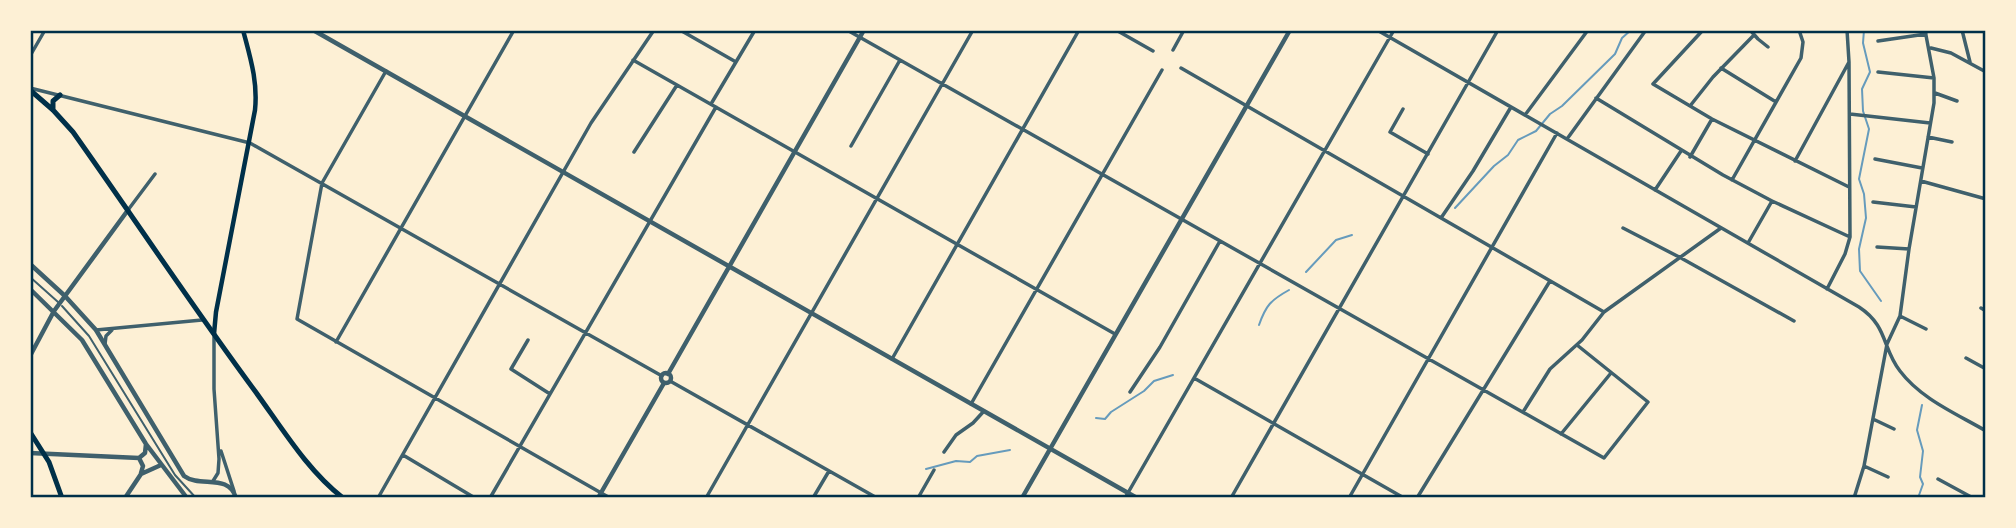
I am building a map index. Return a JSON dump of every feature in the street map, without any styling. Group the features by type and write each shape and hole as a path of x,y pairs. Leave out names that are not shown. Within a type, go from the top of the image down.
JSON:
{"main road":[{"path":"214,335 216,312 256,110 256,83 243,30"},
{"path":"30,89 73,132 214,335 312,468 343,498"},
{"path":"53,110 53,101 60,95"},
{"path":"30,432 44,453 62,498"}],"street":[{"path":"30,56 45,30"},
{"path":"313,30 984,411 1127,496 1137,498"},
{"path":"336,342 514,30"},
{"path":"378,498 596,115 654,30"},
{"path":"680,30 736,62"},
{"path":"490,498 650,221 755,30"},
{"path":"847,30 1604,458 1648,402 1577,345"},
{"path":"662,376 668,374 863,30"},
{"path":"706,498 973,30"},
{"path":"892,359 1079,30"},
{"path":"1115,30 1153,51"},
{"path":"1173,50 1184,30"},
{"path":"1022,498 1290,30"},
{"path":"1377,30 1867,312 1878,325 1896,366 1915,387 1986,431"},
{"path":"1127,496 1394,30"},
{"path":"1231,498 1498,30"},
{"path":"1525,115 1588,30"},
{"path":"1567,139 1646,30"},
{"path":"1703,30 1653,83 1712,119 1849,187"},
{"path":"1750,30 1768,47"},
{"path":"1732,180 1801,58 1803,42 1799,30"},
{"path":"1827,289 1845,254 1850,237 1847,30"},
{"path":"1962,30 1970,62"},
{"path":"1854,498 1864,466 1887,344 1900,316 1935,93 1926,32 1878,41"},
{"path":"1690,106 1721,68 1754,35"},
{"path":"1930,48 1951,53 1986,72"},
{"path":"634,60 1116,334"},
{"path":"851,146 900,60"},
{"path":"1795,161 1849,62"},
{"path":"1181,68 1604,312"},
{"path":"1721,68 1777,102"},
{"path":"971,404 1162,70"},
{"path":"386,71 322,183 297,319 520,447 599,496 610,498"},
{"path":"1878,72 1934,78"},
{"path":"634,152 677,85"},
{"path":"30,89 250,143 662,376 664,383"},
{"path":"1935,93 1957,101"},
{"path":"1596,98 1732,180 1850,237"},
{"path":"1441,218 1481,159 1511,107"},
{"path":"1403,109 1390,132 1427,154"},
{"path":"1850,114 1930,123"},
{"path":"1690,157 1712,119"},
{"path":"1349,498 1557,133"},
{"path":"1928,137 1952,142"},
{"path":"1655,190 1681,151"},
{"path":"1875,159 1923,168"},
{"path":"30,356 54,311 155,174"},
{"path":"1920,180 1986,199"},
{"path":"1748,243 1772,201"},
{"path":"1873,202 1916,207"},
{"path":"1623,228 1794,321"},
{"path":"1523,412 1550,369 1577,345 1604,312 1721,228"},
{"path":"1130,392 1160,347 1220,241"},
{"path":"1877,247 1909,249"},
{"path":"30,264 65,296 96,330 184,476 193,481 213,481 234,491"},
{"path":"1417,498 1550,281"},
{"path":"30,289 82,340 146,444 187,498"},
{"path":"1981,308 1986,311"},
{"path":"1900,316 1926,329"},
{"path":"96,330 204,320"},
{"path":"105,344 106,336 114,329"},
{"path":"213,481 218,473 214,335"},
{"path":"528,340 511,369 550,394"},
{"path":"1966,358 1986,369"},
{"path":"1561,434 1611,372"},
{"path":"668,374 670,381 877,498"},
{"path":"1194,378 1404,498"},
{"path":"599,496 664,383 670,381"},
{"path":"944,452 956,435 984,411"},
{"path":"1873,419 1895,429"},
{"path":"218,443 236,498"},
{"path":"30,453 139,458 145,453 146,444"},
{"path":"403,455 475,498"},
{"path":"125,498 141,474 143,466 139,458"},
{"path":"141,474 161,465"},
{"path":"1864,466 1888,477"},
{"path":"918,498 934,470"},
{"path":"813,498 829,471"},
{"path":"1938,479 1973,498"}],"lane":[{"path":"30,277 60,303 89,336 169,466 196,498"}],"waterway":[{"path":"1455,208 1494,166 1508,155 1518,140 1536,131 1550,114 1562,106 1615,54 1622,38 1631,30"},
{"path":"1864,30 1863,43 1870,72 1862,89 1863,111 1869,129 1859,179 1864,194 1866,218 1859,249 1860,271 1881,301"},
{"path":"1306,272 1336,240 1352,235"},
{"path":"1259,325 1270,304 1289,290"},
{"path":"1096,418 1105,419 1154,381 1173,375"},
{"path":"1918,498 1923,484 1920,477 1923,451 1917,430 1922,405"},
{"path":"926,469 956,461 970,462 977,456 1010,450"}]}
